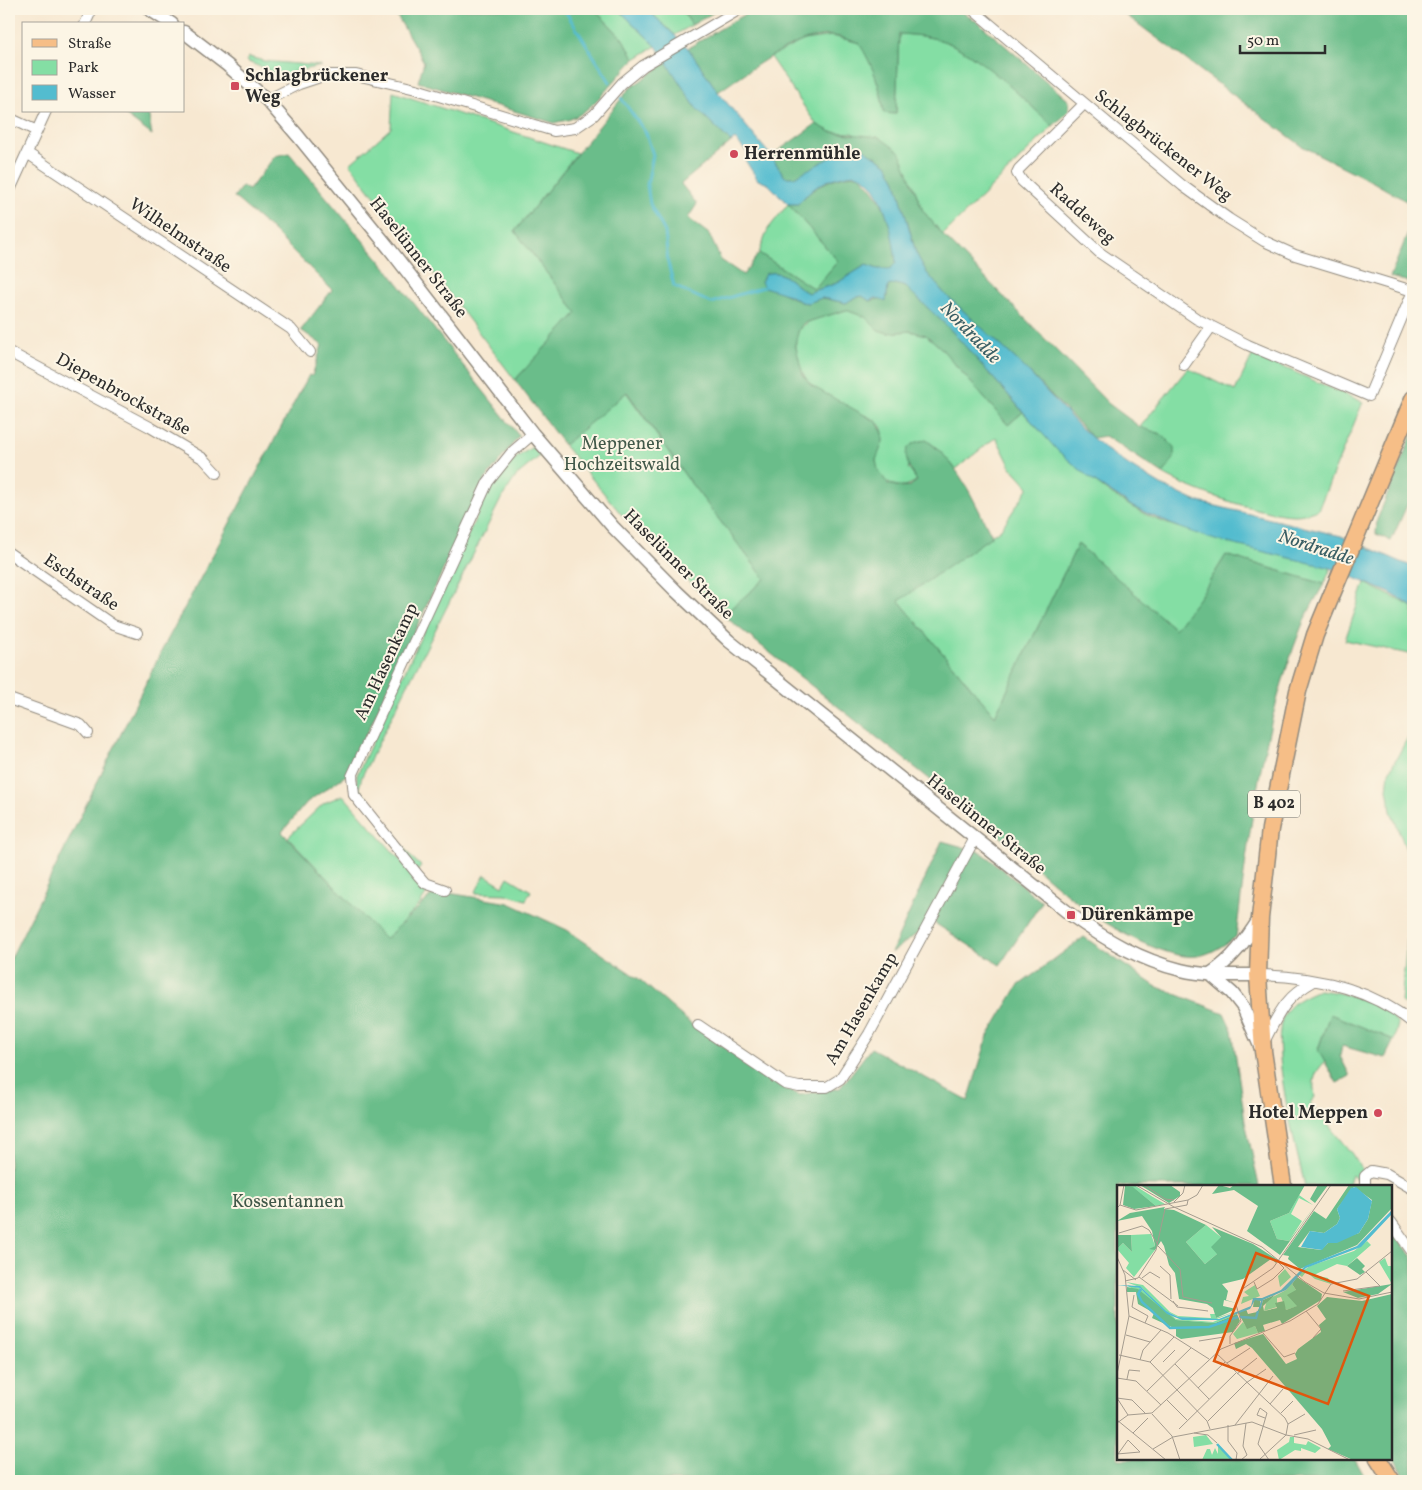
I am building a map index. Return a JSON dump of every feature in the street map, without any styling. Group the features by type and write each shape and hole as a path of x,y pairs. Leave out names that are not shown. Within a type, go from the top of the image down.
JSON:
{"main road":[{"name":"B 402","path":"1283,1185 1263,1048 1258,975 1260,918 1270,829 1298,691 1315,635 1413,399"},
{"path":"1379,1460 1392,1481"}],"street":[{"path":"86,22 92,9"},
{"path":"149,9 169,22"},
{"path":"267,100 299,84 326,75 356,75 416,89 554,131 575,128 594,115 622,83 643,66 740,9"},
{"name":"Schlagbrückener Weg","path":"972,9 1183,186 1264,241 1321,264 1413,291"},
{"name":"Haselünner Straße","path":"185,33 227,65 267,100 389,248 533,434 613,528 676,592 729,641 1071,916 1108,942 1149,961 1183,971 1210,974 1258,975"},
{"name":"Raddeweg","path":"1084,104 1017,173 1022,181 1100,252 1211,327 1248,345 1369,396 1413,291"},
{"path":"9,192 46,112"},
{"path":"9,118 37,132"},
{"name":"Wilhelmstraße","path":"27,154 291,329 310,352"},
{"path":"1184,366 1211,327"},
{"name":"Diepenbrockstraße","path":"9,352 150,427 204,459 217,473"},
{"name":"Am Hasenkamp","path":"445,890 425,883 418,875 354,795 352,776 488,482 512,452 533,434"},
{"name":"Eschstraße","path":"9,553 114,625 137,633"},
{"path":"9,699 81,725 88,733"},
{"name":"Am Hasenkamp","path":"698,1025 785,1084 799,1087 827,1087 840,1079 869,1034 975,838"},
{"path":"1260,918 1243,946 1233,957 1210,974 1232,992 1243,1007 1263,1048"},
{"path":"1258,975 1282,976 1340,985 1368,995 1392,1007 1413,1023"},
{"path":"1263,1048 1282,1007 1300,990 1314,981"},
{"path":"1365,1185 1366,1176 1371,1171 1380,1171 1413,1188"},
{"path":"1392,1223 1413,1253"}],"green space":[{"path":"393,9 594,9 622,38 635,59 589,108 571,119 554,123 418,82 424,62"},
{"path":"594,9 618,9 656,46 635,59 622,38"},
{"path":"647,9 681,9 692,25 675,35"},
{"path":"681,9 715,9 716,11 692,25"},
{"path":"761,9 957,9 979,23 1069,101 1069,111 1053,126 1007,83 969,54 942,40 899,34 896,114 884,113 876,77 859,43 834,36 820,36 789,47 773,55 718,92 688,48 745,14"},
{"path":"1118,9 1413,9 1413,205 1373,182 1302,146"},
{"path":"899,34 942,40 969,54 1007,83 1053,126 943,235 923,211 912,182 853,133 831,132 816,124 770,57 804,40 832,36 860,43 876,77 884,113 896,114"},
{"path":"249,57 264,61 321,66 296,71 284,77 246,61"},
{"path":"667,62 696,108 731,142 681,184 697,204 688,218 709,234 721,260 743,275 759,253 814,289 838,261 788,204 798,204 818,187 833,179 859,175 876,194 882,204 893,238 896,263 890,269 878,269 866,265 837,283 808,293 783,275 777,273 765,274 777,290 807,303 822,298 846,303 862,296 870,301 887,297 888,286 895,284 906,287 950,329 1023,412 1008,425 940,347 926,335 910,331 888,333 878,330 865,317 846,310 804,323 799,329 795,344 803,375 812,386 877,422 883,433 883,442 876,460 878,470 888,484 900,487 910,486 917,481 907,461 907,450 917,442 926,440 938,449 957,471 979,510 992,536 899,601 995,716 1078,544 1175,629 1201,595 1226,555 1324,584 1301,628 1276,703 1252,819 1236,937 1227,943 1204,955 1188,956 1167,952 1141,942 1116,929 1069,896 983,822 723,615 765,579 687,478 627,392 564,445 515,380 577,313 515,231 629,89"},
{"path":"393,92 577,153 515,231 577,313 515,380 350,164 391,128"},
{"path":"126,112 148,112 152,135 125,115"},
{"path":"816,124 831,132 879,137 900,152 923,211 943,235 1109,404 1140,427 1161,434 1174,447 1174,458 1163,474 1105,436 1093,438 1020,363 944,293 927,273 916,253 896,181 887,164 874,155 816,167 794,177 785,177 771,156"},
{"name":"Kossentannen","path":"289,153 386,268 519,436 485,480 348,774 307,802 282,832 385,939 436,891 509,903 567,930 639,979 692,1025 787,1090 800,1095 840,1088 871,1048 968,1101 988,1036 1018,986 1084,937 1155,986 1224,1013 1232,1030 1245,1121 1259,1185 1117,1185 1117,1460 1356,1460 1367,1481 9,1481 9,962 162,650 309,375 312,376 322,345 301,330 332,290 271,229 234,197 242,186 249,190 275,156"},
{"path":"788,204 838,261 814,289 759,253 768,229"},
{"path":"1413,221 1413,283 1390,277"},
{"path":"846,310 865,317 879,330 888,333 910,331 926,335 940,347 1008,425 1023,412 1056,447 1092,480 1132,507 1177,527 1331,568 1324,584 1226,555 1176,630 1078,544 995,716 899,601 1001,529 1029,487 1011,467 996,437 956,469 936,447 926,440 908,468 917,480 904,486 897,486 885,481 877,469 876,461 883,436 881,427 873,419 829,397 814,387 803,373 798,356 797,334 801,327 808,322"},
{"path":"1253,354 1363,402 1318,510 1296,515 1282,514 1247,507 1191,488 1163,474 1174,458 1140,427 1188,368 1235,391"},
{"name":"Meppener Hochzeitswald","path":"626,392 687,478 765,579 723,615 626,520 564,445"},
{"path":"1413,432 1413,492 1391,541 1376,534 1377,520"},
{"path":"534,446 540,456 517,475 501,499 362,776 359,788 410,856 421,866 417,872 357,789 357,775 491,485 517,457"},
{"path":"1365,583 1413,607 1413,655 1345,640"},
{"path":"1413,728 1413,767 1410,777 1413,797 1413,1001 1410,1008 1401,1002 1412,889 1411,862 1391,811 1387,789 1389,772"},
{"path":"343,795 422,885 429,890 420,904 385,940 288,837 324,803"},
{"path":"942,841 981,852 1042,902 1000,965 933,922 891,953"},
{"path":"485,875 503,886 508,877 531,891 526,900 505,894 475,893"},
{"path":"1319,990 1362,999 1382,1009 1398,1024 1394,1040 1330,1014 1318,1049 1325,1062 1316,1074 1314,1082 1315,1097 1310,1103 1352,1154 1363,1171 1361,1179 1358,1180 1352,1175 1348,1185 1305,1185 1290,1124 1281,1071 1280,1027 1288,1009 1304,996"},
{"path":"1330,1014 1394,1040 1385,1058 1342,1046 1340,1056 1350,1076 1337,1083 1318,1050"},
{"path":"1392,1229 1413,1258 1413,1481 1406,1481 1392,1454"}],"water":[{"name":"Nordradde","path":"618,9 647,9 688,48 718,92 771,156 785,177 794,177 841,152 861,147 887,164 896,181 916,253 927,273 944,293 1020,363 1080,427 1104,448 1161,485 1195,501 1341,536 1413,567 1413,607 1390,593 1331,568 1215,540 1175,526 1133,507 1092,480 1057,450 950,329 906,287 895,284 888,286 886,302 876,298 870,301 862,296 846,303 822,298 808,303 764,287 761,282 765,274 772,273 783,275 808,293 837,283 866,265 878,269 890,269 896,263 895,253 890,227 881,200 867,180 853,174 827,181 811,191 798,204 788,204 768,184 758,180 745,160 750,156 735,139 731,142 696,108 656,46"}],"waterway":[{"path":"564,9 610,82"},
{"path":"621,98 646,133 653,155 647,185 650,204 665,232 668,263 674,286 711,303 764,287"}],"place":[{"name":"Schlagbrückener Weg","path":"235,86"},
{"name":"Herrenmühle","path":"734,154"},
{"name":"Dürenkämpe","path":"1071,915"},
{"name":"Hotel Meppen","path":"1378,1113"}]}
